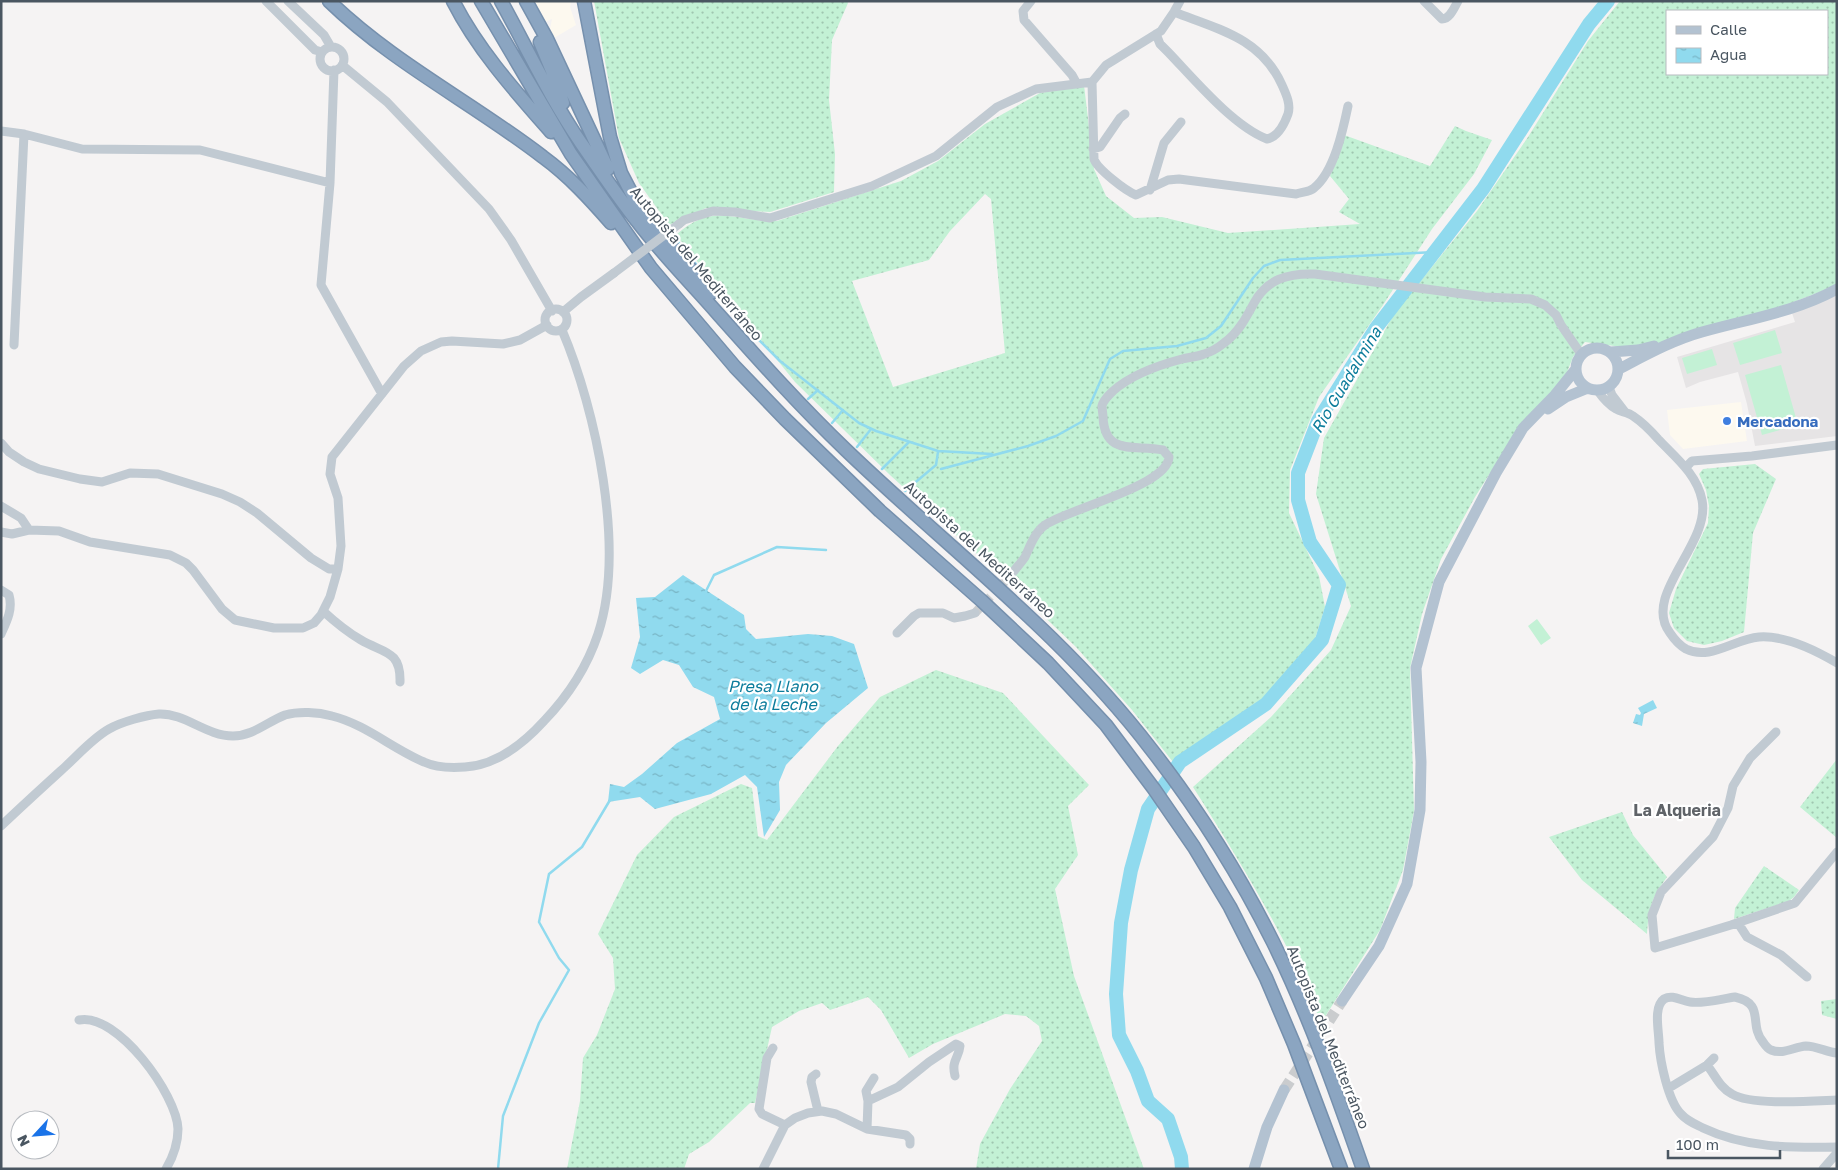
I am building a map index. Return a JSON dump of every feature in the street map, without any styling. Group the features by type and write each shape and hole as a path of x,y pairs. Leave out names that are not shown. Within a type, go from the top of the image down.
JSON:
{"highway":[{"path":"329,1 349,20 393,54 544,157 577,185 735,367 784,419 880,511 1048,663 1106,725 1179,825 1230,907 1266,978 1294,1044 1341,1169"},
{"path":"454,1 475,39 507,81 571,154"},
{"path":"463,1 507,81"},
{"path":"481,1 571,154 651,268"},
{"name":"Autopista del Mediterráneo","path":"501,1 568,122 637,222 764,366 846,450 1048,633 1117,707 1179,785 1249,897 1273,943 1332,1081 1363,1169"},
{"path":"519,1 539,39 557,83 568,122"},
{"path":"526,1 547,39 603,161 654,233 670,260"},
{"path":"584,1 610,137 621,173 633,196 656,228 726,310 764,366"},
{"path":"557,83 588,130"}],"main road":[{"path":"1611,352 1638,350 1762,318 1813,301 1837,289"},
{"path":"1619,369 1673,342"},
{"path":"1512,446 1547,410 1566,397 1593,389 1609,387 1618,376 1619,369 1618,362 1611,352 1605,348 1592,348 1581,354 1576,364 1579,380 1593,389"},
{"path":"1342,1001 1379,946 1408,884 1420,810 1421,762 1416,668 1439,582 1496,473 1523,428 1555,395 1576,369"},
{"path":"1254,1169 1268,1127 1284,1090"}],"street":[{"path":"266,1 315,50 322,52"},
{"path":"288,1 324,35 332,47"},
{"path":"1031,1 1023,11 1024,20 1072,75 1077,84"},
{"path":"1180,1 1160,31 1106,65 1092,82 1095,164 1116,183 1136,196 1168,180 1179,179 1296,194 1310,191 1328,171 1340,142 1348,106"},
{"path":"1424,1 1444,19 1448,18 1458,1"},
{"path":"1156,34 1160,44 1238,122 1253,134 1267,139 1276,135 1285,120 1289,104 1272,66 1254,48 1239,37 1174,12"},
{"path":"382,394 321,285 338,68 343,56 338,49 332,47 325,49 322,52 320,61 322,66 326,69 338,68 387,102 489,210 511,240 552,311"},
{"path":"564,312 581,297 684,220 713,211 736,212 770,218 872,186 936,156 997,107 1036,89 1092,82"},
{"path":"1093,149 1100,147 1120,118 1125,114"},
{"path":"1150,190 1164,143 1181,122"},
{"path":"1,131 24,134 82,149 200,150 330,183"},
{"path":"14,345 24,134"},
{"path":"1011,575 1024,559 1031,543 1044,526 1063,516 1109,499 1145,482 1161,472 1169,462 1169,457 1163,450 1132,448 1114,444 1108,438 1104,429 1102,404 1106,397 1124,381 1180,359 1204,354 1226,342 1243,324 1255,301 1266,287 1280,278 1297,273 1315,274 1485,297 1531,300 1546,305 1556,315 1581,354"},
{"path":"560,310 564,312 567,324 562,330 553,331 547,325 546,317 552,311 560,310"},
{"path":"1,532 12,534 29,530 60,531 90,542 170,555 186,563 193,570 222,610 235,620 274,628 303,628 314,623 323,611 330,597 338,569 341,546 339,506 330,474 332,457 404,366 413,356 441,342 503,344 520,340 547,325"},
{"path":"1,826 93,741 111,728 153,715 160,714 176,717 212,733 233,736 252,733 287,715 309,713 333,716 365,730 426,763 445,768 468,767 497,758 533,733 563,701 582,670 598,634 609,577 608,530 602,467 578,374 562,330"},
{"path":"1609,387 1612,395 1625,412"},
{"path":"1593,389 1617,410 1637,418 1686,467 1696,483 1702,500 1701,523 1663,600 1662,619 1676,641 1686,649 1700,653 1765,636 1795,643 1837,663"},
{"path":"1,443 9,452 39,469 80,479 102,482 130,473 158,474 222,494 240,502 257,513 311,558 329,568 338,569"},
{"path":"1686,467 1692,462 1837,445"},
{"path":"1,506 21,518 29,530"},
{"path":"1,590 9,595 11,609 1,634"},
{"path":"323,611 342,628 364,642 390,654 399,665 400,682"},
{"path":"897,633 919,613 943,613 954,618 975,613"},
{"path":"1776,732 1750,758 1733,786 1728,808 1713,837 1661,892 1652,915 1655,948 1795,903 1837,852"},
{"path":"1738,922 1747,938 1780,955 1807,977"},
{"path":"1837,1054 1807,1046 1790,1051 1778,1052 1770,1050 1756,1033 1755,1013 1752,1007 1740,998 1691,1002 1673,997 1661,1003 1658,1011 1660,1057 1673,1103 1680,1114 1691,1122 1712,1132 1737,1141 1787,1148 1837,1147"},
{"path":"79,1020 86,1018 94,1020 122,1037 141,1057 159,1083 174,1110 178,1128 176,1144 166,1169"},
{"path":"868,1101 898,1087 929,1062 956,1044 960,1046 960,1049 954,1062 955,1076"},
{"path":"773,1048 767,1058 759,1109 762,1114 785,1125"},
{"path":"1669,1088 1707,1065 1714,1058"},
{"path":"1707,1065 1723,1088 1732,1095 1744,1098 1790,1101 1837,1100"},
{"path":"816,1074 812,1077 811,1082 818,1111"},
{"path":"867,1129 868,1101 866,1090 874,1078"},
{"path":"763,1169 767,1151 785,1125 794,1118 818,1111 836,1114 867,1129 906,1135 910,1139 910,1144"},
{"path":"1823,1169 1837,1153"}],"shaded area":[{"path":"529,1 571,1 570,7 576,25 554,38 550,29 552,19 543,23"},
{"path":"1837,294 1837,436 1755,446 1747,404 1738,372 1700,382 1686,388 1677,357 1795,322 1792,313"},
{"name":"Mercadona","path":"1741,402 1747,441 1683,449 1670,435 1667,410"}],"green space":[{"path":"594,1 847,1 848,3 832,40 829,100 835,154 834,192 770,212 706,208 669,225 639,183 619,138"},
{"path":"1620,1 1837,1 1837,283 1830,288 1770,311 1656,344 1629,348 1585,342 1573,357 1564,380 1514,435 1475,497 1441,559 1422,614 1410,668 1414,811 1403,870 1380,930 1321,1023 1279,931 1229,844 1193,787 1271,717 1331,650 1351,606 1316,494 1324,438 1394,314 1477,211 1528,137 1588,41"},
{"path":"1084,85 1094,169 1106,196 1134,218 1162,217 1228,233 1360,224 1339,212 1349,199 1330,176 1344,135 1430,166 1455,126 1492,140 1474,174 1432,229 1383,305 1319,397 1290,470 1289,513 1319,576 1325,607 1314,642 1265,699 1173,762 1132,710 1076,647 1008,582 890,475 795,382 676,235 689,225 713,216 777,221 901,181 938,161 985,124 1040,93","holes":["985,194 991,199 1005,353 893,387 852,281 929,260 950,231"]},
{"path":"1775,330 1782,353 1740,365 1733,343"},
{"path":"1712,349 1717,365 1687,374 1682,358"},
{"path":"1781,365 1798,425 1762,435 1745,375"},
{"path":"1755,464 1776,479 1753,533 1744,632 1722,641 1704,645 1687,641 1674,628 1669,613 1676,589 1708,523 1709,506 1706,490 1699,474 1703,469"},
{"path":"1537,619 1551,638 1541,645 1528,626"},
{"path":"936,670 1003,693 1089,785 1068,806 1078,855 1055,889 1074,976 1144,1169 976,1169 980,1144 1010,1089 1042,1041 1039,1026 1026,1016 1005,1014 933,1044 909,1058 881,1010 868,997 830,1010 822,1003 799,1011 772,1027 755,1103 750,1103 709,1142 689,1154 684,1169 567,1169 580,1101 583,1058 597,1035 615,989 613,958 598,934 637,855 674,817 741,784 752,788 758,836 767,840 838,746 880,697"},
{"path":"1837,759 1837,838 1800,807"},
{"path":"1622,812 1633,835 1667,877 1657,891 1652,904 1647,934 1582,880 1549,837"},
{"path":"1764,866 1799,890 1789,901 1734,919 1735,908"},
{"path":"1837,999 1837,1019 1822,1015 1821,1001"}],"water":[{"name":"Presa Llano de la Leche","path":"683,575 744,615 746,629 756,639 808,634 832,636 854,644 868,688 826,723 786,765 779,782 780,810 764,837 757,787 745,775 711,794 655,809 640,797 608,802 610,784 624,787 677,743 720,719 714,697 693,687 679,665 663,660 640,674 631,668 640,637 636,598 655,597"},
{"path":"1653,700 1657,708 1644,714 1642,726 1633,723 1636,714 1640,715 1641,713 1638,708"}],"waterway":[{"name":"Rio Guadalmina","path":"1182,1169 1181,1157 1168,1119 1148,1101 1137,1071 1119,1035 1116,994 1121,923 1131,870 1148,809 1180,762 1266,704 1322,640 1339,585 1310,542 1298,500 1298,473 1318,421 1376,328 1483,189 1589,24 1608,1"},
{"path":"675,238 747,328 780,361 859,423 876,431 938,451 992,454"},
{"path":"941,469 1028,446 1056,436 1083,421 1110,359 1123,351 1177,346 1206,338 1221,326 1253,278 1264,266 1280,260 1435,252"},
{"path":"808,399 818,390"},
{"path":"832,423 843,410"},
{"path":"857,447 871,429"},
{"path":"882,469 909,442"},
{"path":"905,491 936,465 938,452"},
{"path":"706,594 714,575 777,547 826,550"},
{"path":"498,1169 503,1116 539,1023 569,970 559,958 539,922 549,874 582,847 610,800"}],"tunnel":[{"path":"975,613 1011,575"},
{"path":"1284,1090 1342,1001"}],"place":[{"name":"Mercadona","path":"1727,421"}],"district":[{"name":"La Alqueria","path":"1677,810"}]}
